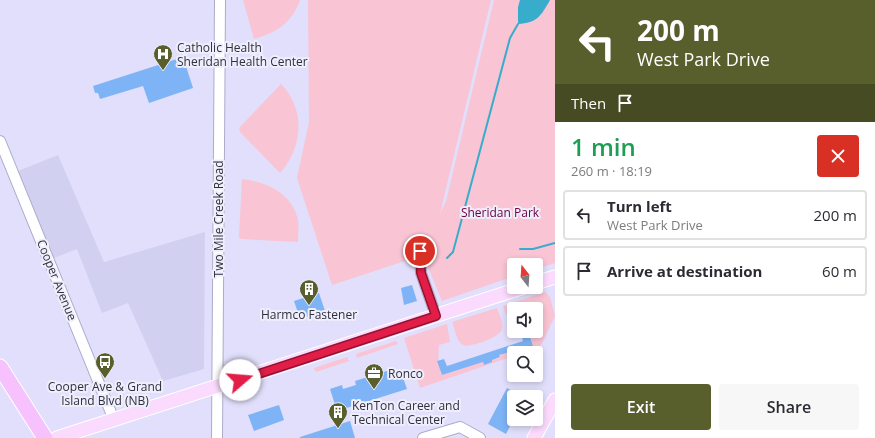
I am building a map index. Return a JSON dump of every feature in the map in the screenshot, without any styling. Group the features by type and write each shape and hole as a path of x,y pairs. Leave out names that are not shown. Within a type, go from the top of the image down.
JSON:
{"highway":[{"path":"0,367 45,438"}],"main road":[{"path":"543,281 555,277"},
{"path":"58,438 507,293"},
{"path":"534,438 555,400"}],"street":[{"name":"Two Mile Creek Road","path":"217,438 220,0"},
{"name":"Cooper Avenue","path":"0,141 114,420"},
{"path":"420,251 421,273 436,316"},
{"path":"423,438 460,427 480,438"}],"shaded area":[{"path":"58,155 104,262 205,232 204,369 163,381 128,303 102,313 77,249 54,258 18,171"}],"green space":[{"path":"243,0 300,0 288,21 276,30 254,39"},
{"name":"Sheridan Park","path":"308,0 491,0 440,214 446,201 494,0 555,0 555,263 543,267 543,258 507,258 507,278 442,301 426,262 425,252 428,243 414,258 332,285 297,178 309,122"},
{"path":"281,84 295,105 298,117 298,128 297,140 293,152 288,163 280,173 240,132 239,128"},
{"path":"242,179 251,180 269,186 277,190 291,203 298,220 298,242 241,239 239,237"},
{"path":"545,292 550,297 555,316 540,346 533,346 530,338 543,338 543,302 515,302 543,294"},
{"path":"507,305 507,316 503,306"},
{"path":"497,308 502,324 502,329 500,332 491,338 478,343 467,346 463,345 457,338 452,322"},
{"path":"447,324 450,342 439,345 438,353 442,375 483,362 484,365 492,362 492,360 500,358 499,355 507,353 507,358 420,388 404,338"},
{"path":"396,341 398,344 357,358 356,354"},
{"path":"347,357 349,361 316,372 314,368"}],"water":[{"path":"520,0 550,0 538,18 530,22 518,24 518,7"}],"building":[{"name":"Catholic Health Sheridan Health Center","path":"183,57 193,88 149,103 143,86 100,99 98,93 95,93 93,86"},
{"path":"412,285 417,301 404,305 401,288"},
{"name":"Harmco Fastener","path":"319,293 325,311 300,319 294,301"},
{"path":"522,338 530,338 533,346 508,346 523,341"},
{"path":"507,346 507,353 499,355 500,357 492,360 492,362 484,365 483,362 442,375 437,361 444,359 447,366"},
{"name":"Ronco","path":"390,370 392,375 401,372 407,389 337,411 330,389 342,385 343,389 356,385 355,381"},
{"path":"507,388 511,390 507,390 507,426 510,426 506,434 488,424"},
{"path":"279,405 284,420 254,431 248,415"},
{"name":"KenTon Career and Technical Center","path":"350,421 355,438 300,438 300,437"}],"waterway":[{"path":"447,258 453,252 510,38 518,24"},
{"path":"520,249 533,249 555,243"}],"place":[{"name":"Catholic Health Sheridan Health Center","path":"163,71"},
{"name":"Harmco Fastener","path":"309,306"},
{"name":"Cooper Ave & Grand Island Blvd (NB)","path":"105,379"},
{"name":"Ronco","path":"374,390"},
{"name":"KenTon Career and Technical Center","path":"338,429"}],"route":[{"path":"240,380 436,316 421,273 420,251"}]}
